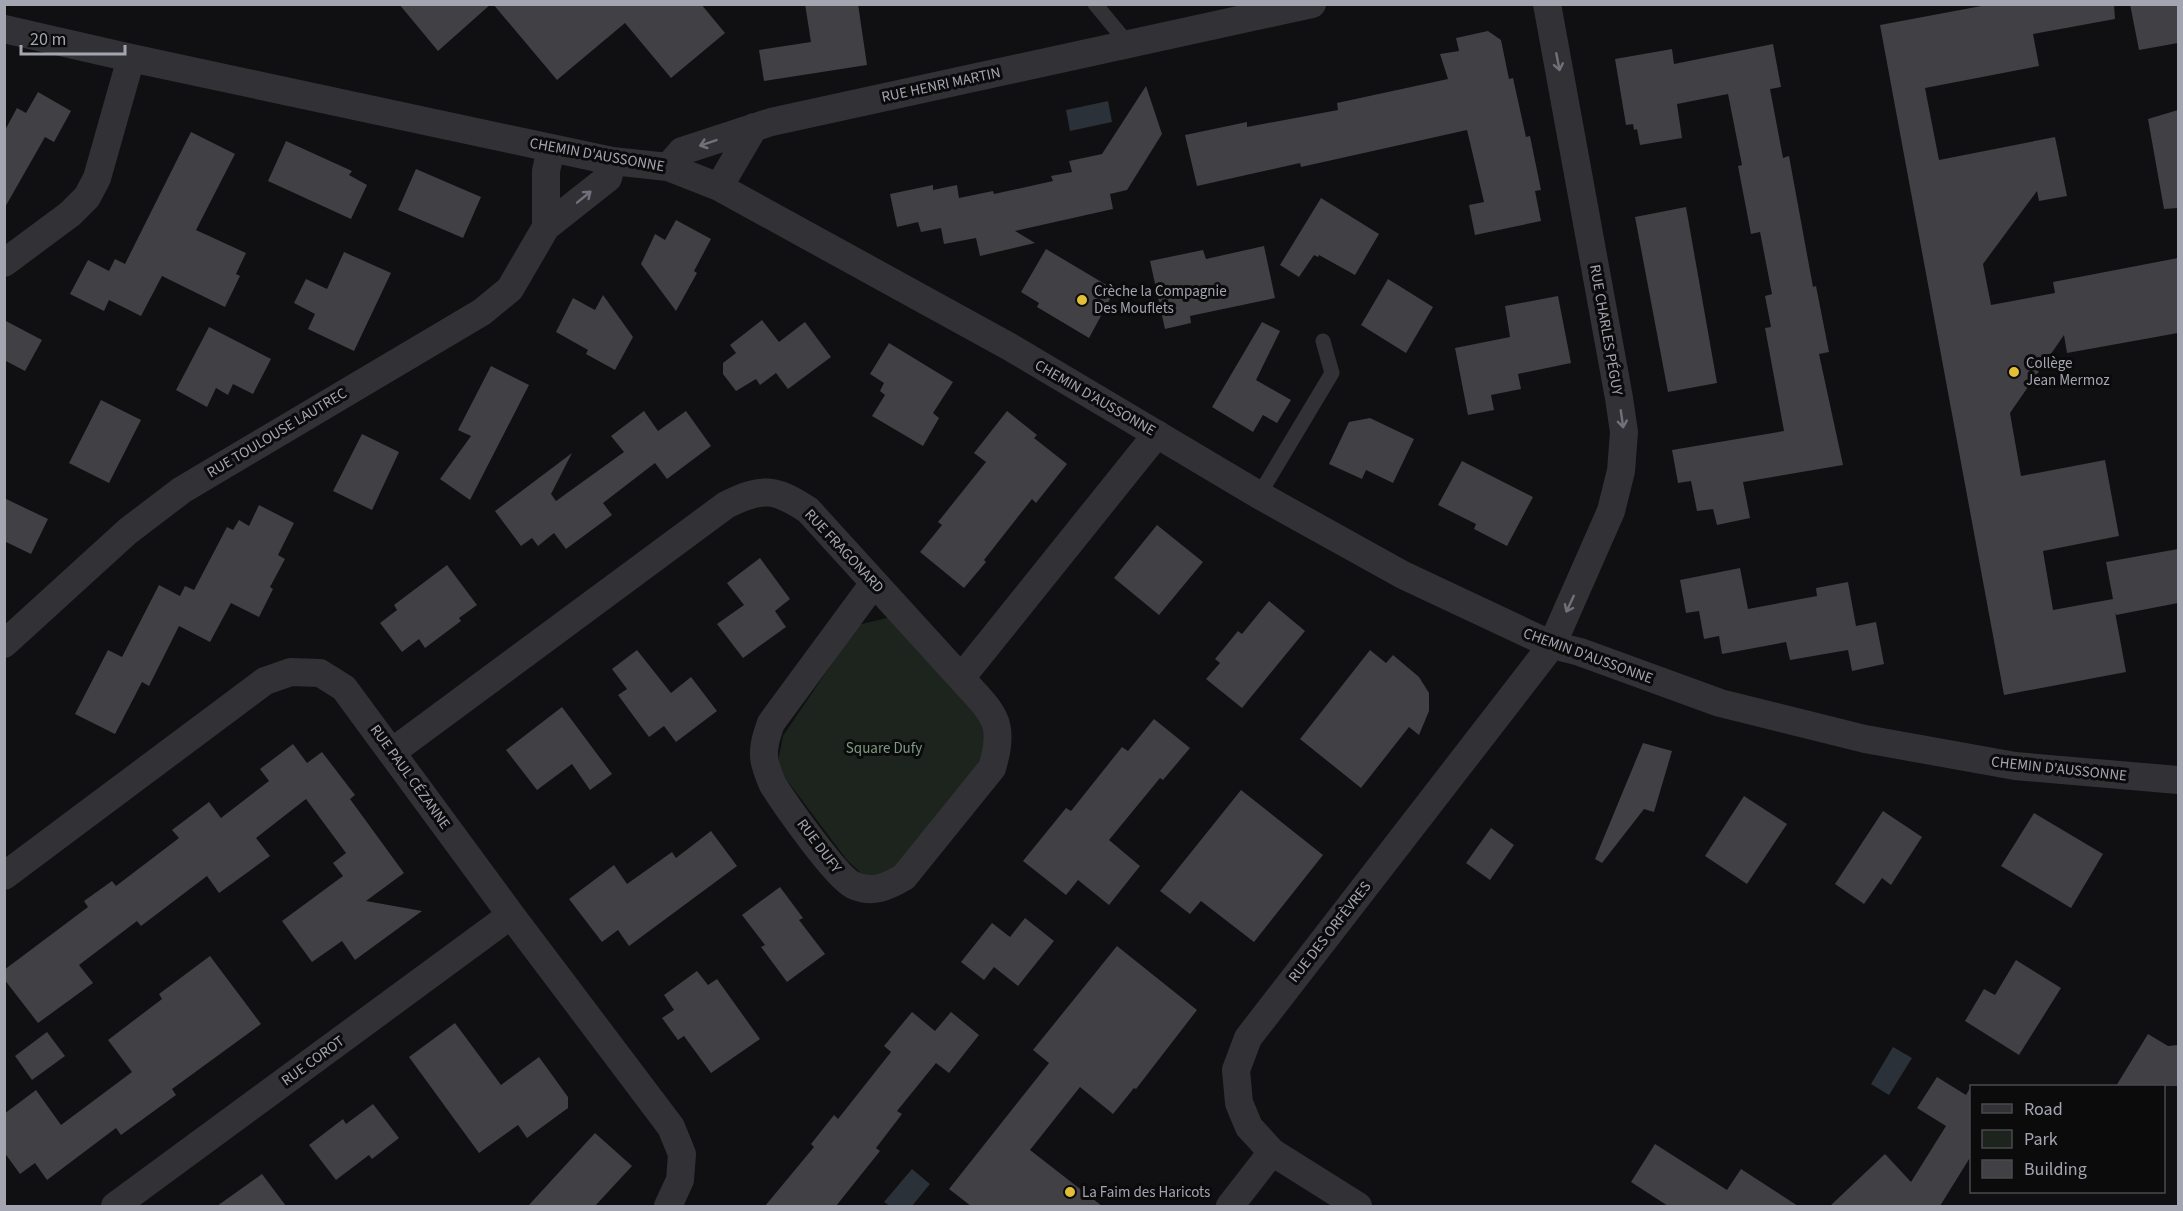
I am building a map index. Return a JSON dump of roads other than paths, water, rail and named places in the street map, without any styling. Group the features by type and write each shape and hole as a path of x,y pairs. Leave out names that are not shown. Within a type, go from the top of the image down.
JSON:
{"street":[{"name":"RUE HENRI MARTIN","path":"668,167 682,151 771,122 1129,45 1242,12 1312,4"},
{"name":"RUE CHARLES PÉGUY","path":"1547,4 1624,432 1621,471 1611,511 1552,645"},
{"name":"CHEMIN D'AUSSONNE","path":"4,29 612,161 668,167 719,187 1010,347 1259,495 1402,575 1552,645 1580,652 1720,703 1865,739 2015,766 2178,780"},
{"path":"4,263 70,214 87,196 97,178 131,58"},
{"path":"719,187 753,127"},
{"path":"546,227 546,171 551,148"},
{"name":"RUE TOULOUSE LAUTREC","path":"4,644 128,531 182,490 482,312 510,289 546,227 608,178 612,161"},
{"path":"961,678 1157,434"},
{"name":"RUE FRAGONARD","path":"392,752 726,505 747,494 770,492 789,497 808,510 961,678"},
{"name":"RUE DUFY","path":"874,583 771,723 764,743 765,761 772,783 835,870 852,885 868,889 885,888 904,876 992,768 998,748 999,729 991,712 961,678"},
{"name":"RUE DES ORFÈVRES","path":"1359,1206 1272,1152 1249,1127 1239,1103 1236,1070 1248,1038 1552,645"},
{"name":"RUE PAUL CÉZANNE","path":"4,876 265,681 291,672 321,673 344,688 671,1127 682,1154 680,1180 668,1206"},
{"name":"RUE COROT","path":"116,1206 511,915"},
{"path":"1230,1206 1272,1152"}],"lane":[{"path":"1095,4 1129,45"},
{"path":"1259,495 1332,373 1323,341"}],"place":[{"name":"Crèche la Compagnie Des Mouflets","path":"1082,300"},
{"name":"Collège Jean Mermoz","path":"2014,372"},
{"name":"La Faim des Haricots","path":"1070,1192"}],"park label":[{"name":"Square Dufy","path":"884,748"}]}
